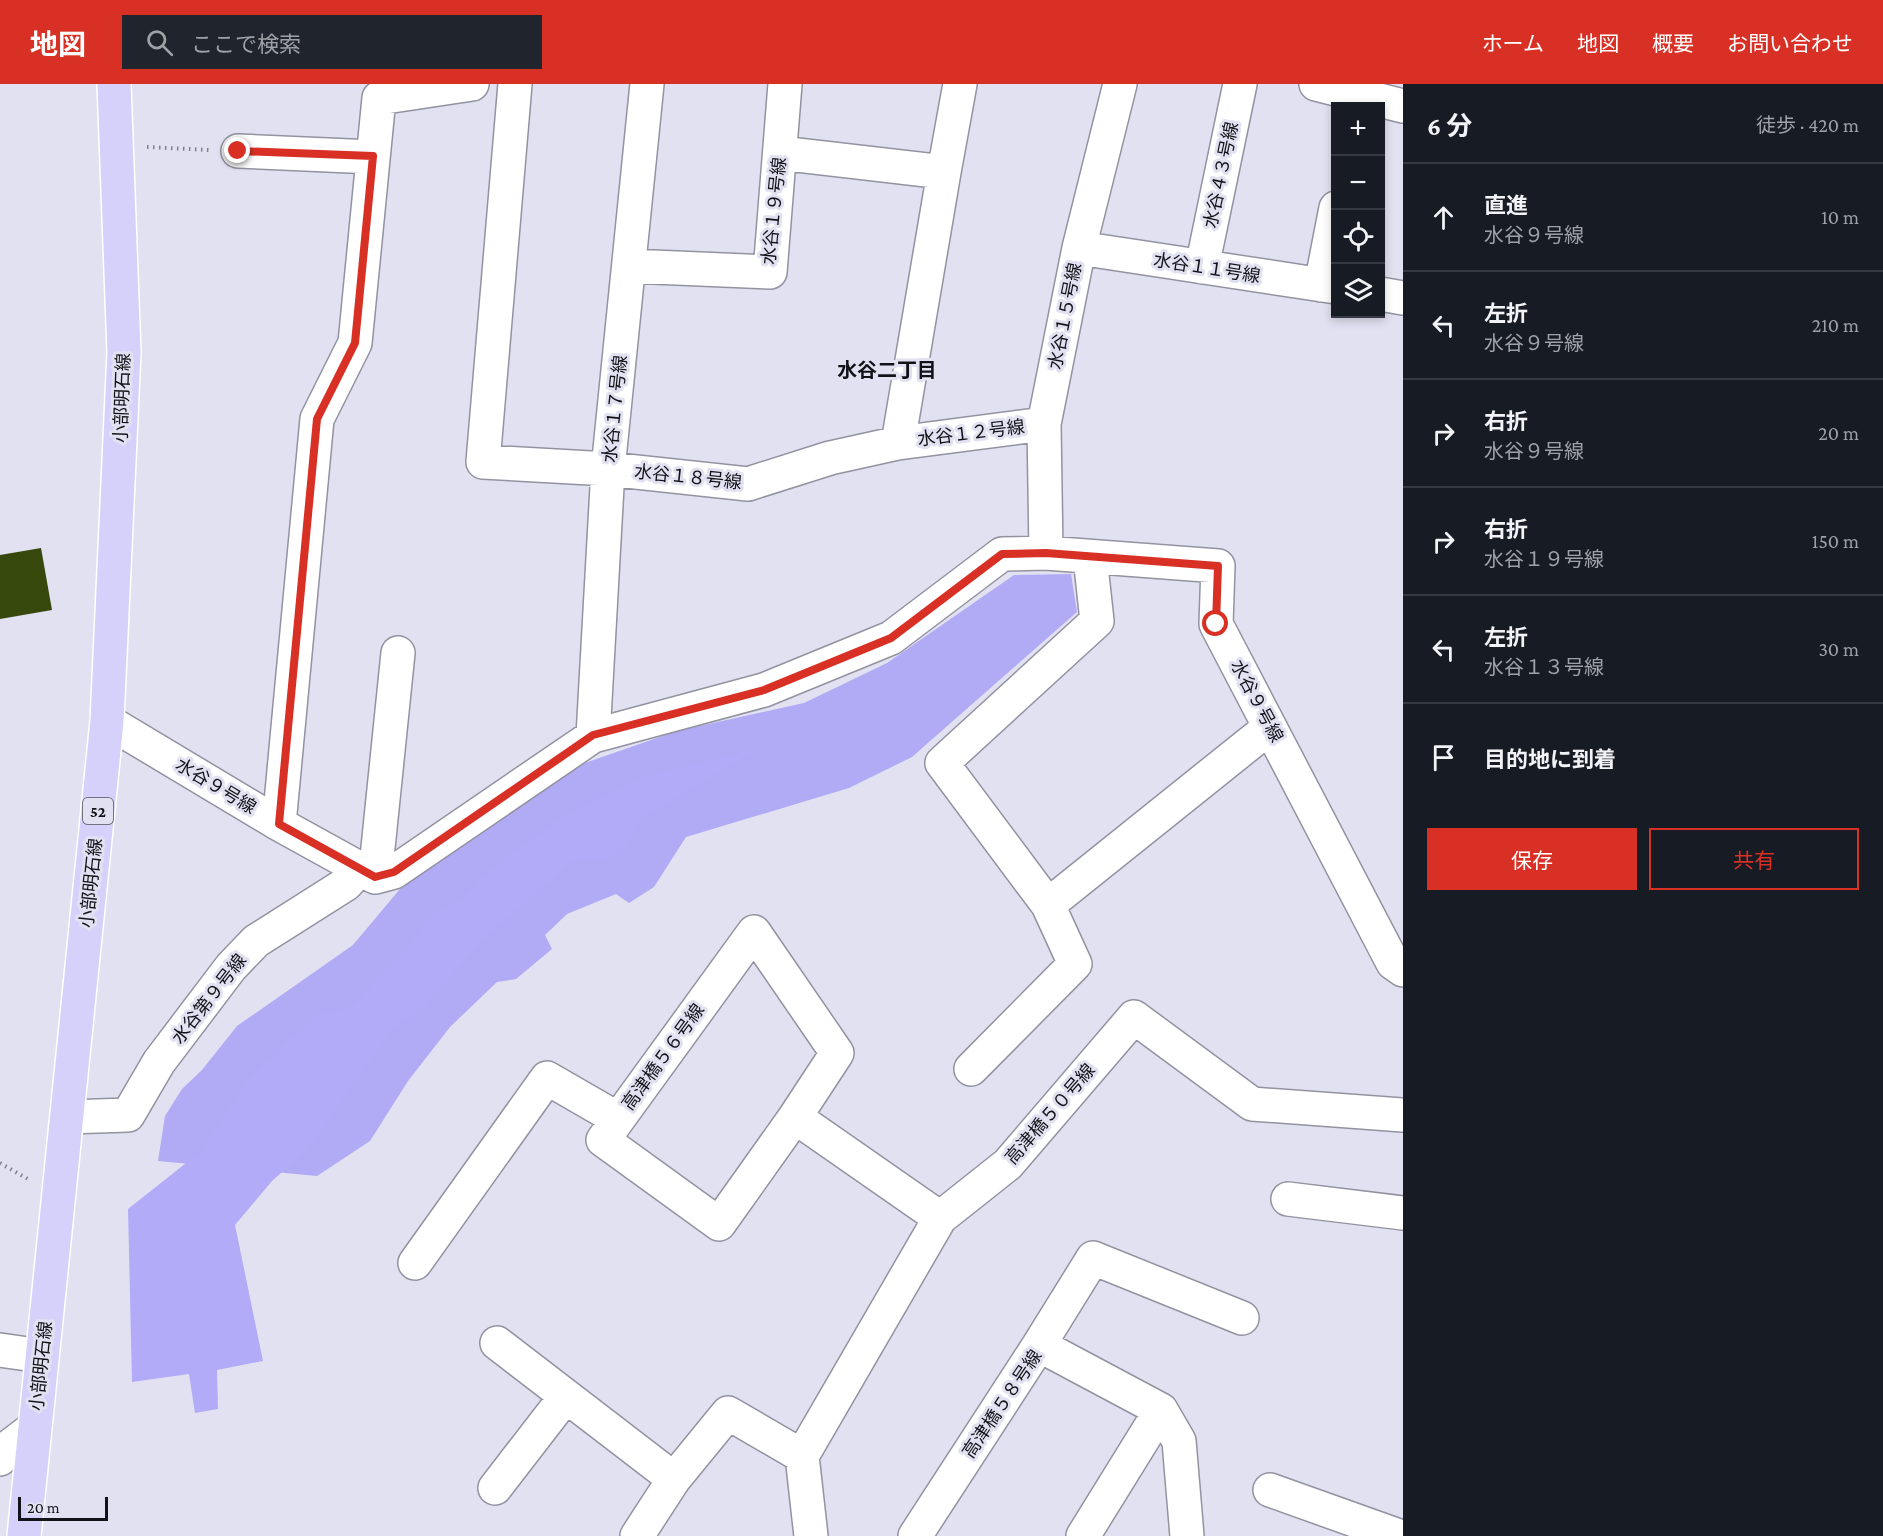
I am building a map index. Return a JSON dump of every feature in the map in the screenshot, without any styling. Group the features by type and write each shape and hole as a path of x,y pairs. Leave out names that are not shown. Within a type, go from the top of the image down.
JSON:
{"main road":[{"name":"小部明石線","path":"24,1536 106,721 124,352 114,84"}],"street":[{"path":"279,824 317,419 355,343 379,98 472,84"},
{"name":"水谷１８号線","path":"515,84 483,462 608,469 747,484 830,458 898,443"},
{"name":"水谷１７号線","path":"593,735 608,469 647,84"},
{"name":"水谷１９号線","path":"630,266 770,272 785,84"},
{"path":"898,443 960,84"},
{"name":"水谷１５号線","path":"1046,553 1044,424 1079,248 1120,84"},
{"name":"水谷４３号線","path":"1202,267 1240,84"},
{"path":"1316,84 1356,100 1403,106"},
{"path":"238,151 373,156"},
{"path":"780,153 944,172"},
{"path":"1328,286 1335,210"},
{"name":"水谷１１号線","path":"1079,248 1328,286"},
{"path":"1385,295 1403,298"},
{"name":"水谷１２号線","path":"898,443 1044,424"},
{"name":"水谷９号線","path":"106,721 279,824 368,873 394,872 593,735 775,686 891,638 1002,554 1046,553 1218,566 1216,624 1393,963 1403,970"},
{"path":"971,1069 1075,964 1048,905 942,764 1097,621 1090,557"},
{"path":"368,873 398,653"},
{"path":"1048,905 1270,727"},
{"name":"水谷第９号線","path":"67,1117 128,1115 159,1062 231,967 256,941 345,884 368,873"},
{"name":"高津橋５６号線","path":"754,932 837,1053 795,1117 719,1224 603,1140 754,932"},
{"name":"高津橋５０号線","path":"802,1456 940,1218 1008,1164 1134,1017 1252,1104 1403,1115"},
{"path":"415,1263 547,1078 618,1119"},
{"path":"795,1117 940,1218"},
{"path":"1288,1199 1403,1213"},
{"path":"1039,1344 1093,1258 1242,1318"},
{"path":"497,1342 674,1479"},
{"name":"高津橋５８号線","path":"915,1536 1039,1344 1161,1410"},
{"path":"0,1350 42,1356"},
{"path":"495,1488 566,1396"},
{"path":"1083,1536 1161,1410 1179,1441 1187,1536"},
{"path":"637,1536 674,1479 728,1413 802,1456 811,1536"},
{"path":"0,1459 10,1446 35,1427"},
{"path":"1270,1490 1399,1536"}],"path":[{"path":"116,146 238,151"}],"shaded area":[{"path":"1071,574 1077,612 912,757 849,788 686,837 654,887 629,903 616,894 567,914 545,935 552,949 516,979 497,982 450,1027 408,1081 370,1141 317,1176 158,1161 165,1116 182,1089 202,1070 237,1026 353,945 405,883 582,764 677,731 804,703 887,663 1014,575"},
{"path":"762,747 643,818 629,844 606,859 574,860 482,941 426,1005 392,1030 308,1149 272,1181 235,1225 263,1361 217,1370 218,1409 195,1413 189,1374 132,1382 128,1209 200,1152 246,1083 313,1017 352,1006 412,941 435,911 455,904 506,857 571,811 642,777"}],"building":[{"path":"41,548 52,610 0,619 0,555"}],"district":[{"name":"水谷二丁目","path":"887,370"}],"route":[{"path":"238,151 373,156 355,343 317,419 279,824 375,877 394,872 593,735 764,690 891,638 1002,554 1046,553 1218,566 1216,624"}]}
